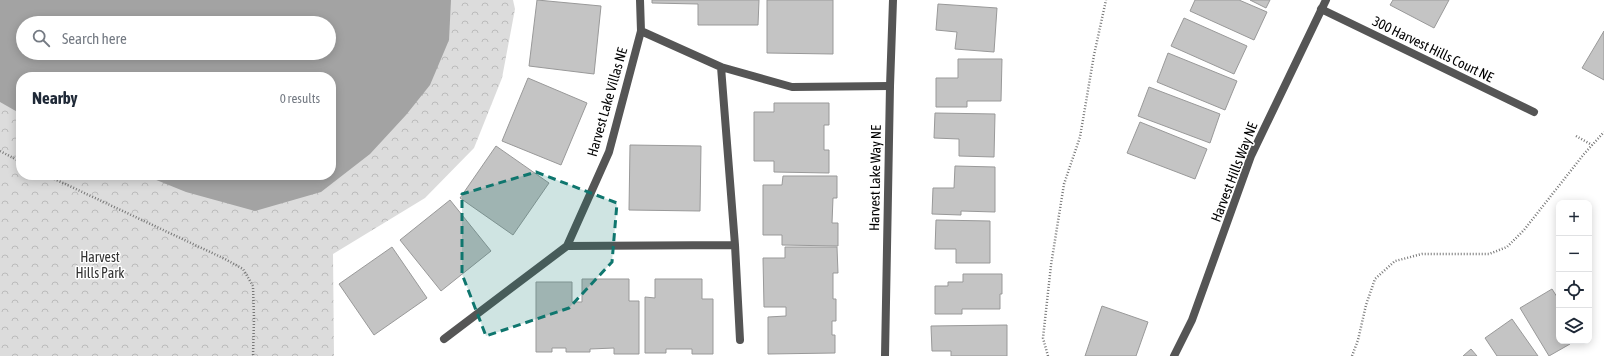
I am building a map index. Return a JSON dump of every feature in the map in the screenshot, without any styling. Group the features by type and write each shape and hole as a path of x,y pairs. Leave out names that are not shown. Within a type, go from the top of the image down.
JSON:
{"street":[{"name":"Harvest Lake Villas NE","path":"444,339 567,246 609,152 641,31 640,0"},
{"name":"Harvest Lake Way NE","path":"885,356 893,0"},
{"name":"Harvest Hills Way NE","path":"1174,356 1192,320 1251,156 1326,0"},
{"name":"300 Harvest Hills Court NE","path":"1321,9 1534,112"},
{"path":"641,31 721,67 792,87 890,86"},
{"path":"721,67 735,245 740,340"},
{"path":"567,246 735,245"}],"path":[{"path":"1048,356 1043,338 1051,265 1063,191 1080,137 1094,55 1106,0"},
{"path":"1352,356 1375,279 1395,261 1422,254 1489,254 1507,247 1524,230 1604,132"},
{"path":"1576,136 1592,145"},
{"path":"0,151 16,159"},
{"path":"57,180 225,259 243,269 253,286 254,319 252,356"}],"highlighted area":[{"path":"536,172 617,203 612,262 569,308 486,336 462,274 462,194"}],"green space":[{"name":"Harvest Hills Park","path":"0,0 513,0 515,9 502,78 474,148 425,198 333,254 334,356 0,356"}],"shaded area":[{"path":"0,0 451,0 449,40 430,85 406,115 370,154 321,192 255,211 186,192 156,180 336,180 336,72 16,72 16,111 0,102"}],"building":[{"path":"537,0 601,6 594,74 529,66"},
{"path":"652,0 759,0 758,25 698,25 698,4 652,3"},
{"path":"767,0 833,0 833,54 767,53"},
{"path":"1195,0 1239,0 1267,12 1254,40 1190,11"},
{"path":"1250,0 1270,0 1266,8"},
{"path":"1393,0 1449,0 1434,28 1390,5"},
{"path":"938,4 997,8 994,52 955,49 957,32 936,30"},
{"path":"1184,18 1247,46 1234,74 1171,46"},
{"path":"1604,31 1604,80 1582,68"},
{"path":"1168,53 1237,81 1225,110 1157,82"},
{"path":"958,59 1002,59 1001,101 967,101 967,107 936,107 936,78 958,78"},
{"path":"528,78 587,103 561,165 502,141"},
{"path":"1149,87 1220,114 1210,143 1138,116"},
{"path":"774,103 829,103 829,125 824,125 824,150 829,150 829,173 774,172 774,161 754,161 754,112 774,112"},
{"path":"935,113 995,114 994,157 959,156 959,139 934,138"},
{"path":"1140,122 1207,149 1195,179 1127,153"},
{"path":"630,145 701,146 700,211 629,210"},
{"path":"496,146 549,183 513,235 460,198"},
{"path":"955,166 995,167 995,212 961,211 961,215 932,214 933,188 954,188"},
{"path":"783,176 837,176 837,198 833,198 832,223 838,223 838,246 782,245 782,235 763,235 763,185 782,185"},
{"path":"450,200 491,251 441,291 400,240"},
{"path":"936,220 990,221 990,263 956,263 956,249 935,249"},
{"path":"392,247 427,298 374,335 339,284"},
{"path":"785,247 837,247 838,273 833,273 833,299 836,299 836,321 832,321 832,335 835,335 835,353 768,354 768,317 786,316 786,307 764,307 763,258 785,258"},
{"path":"963,274 1002,274 1000,309 962,309 962,314 935,314 935,286 948,286 948,282 963,282"},
{"path":"582,279 629,279 629,301 639,301 639,354 614,354 614,348 590,349 590,352 566,352 566,348 552,348 552,352 536,352 536,282 572,282 572,302 582,302"},
{"path":"655,279 702,279 702,299 713,299 713,354 692,354 692,349 666,349 666,353 645,353 645,297 655,298"},
{"path":"1552,289 1556,295 1556,344 1570,344 1549,356 1520,308"},
{"path":"1102,306 1148,322 1136,356 1085,356"},
{"path":"1512,319 1538,356 1497,356 1485,338"},
{"path":"1007,325 1007,356 951,356 951,351 932,351 931,326"},
{"path":"1471,349 1477,356 1463,356"}]}
